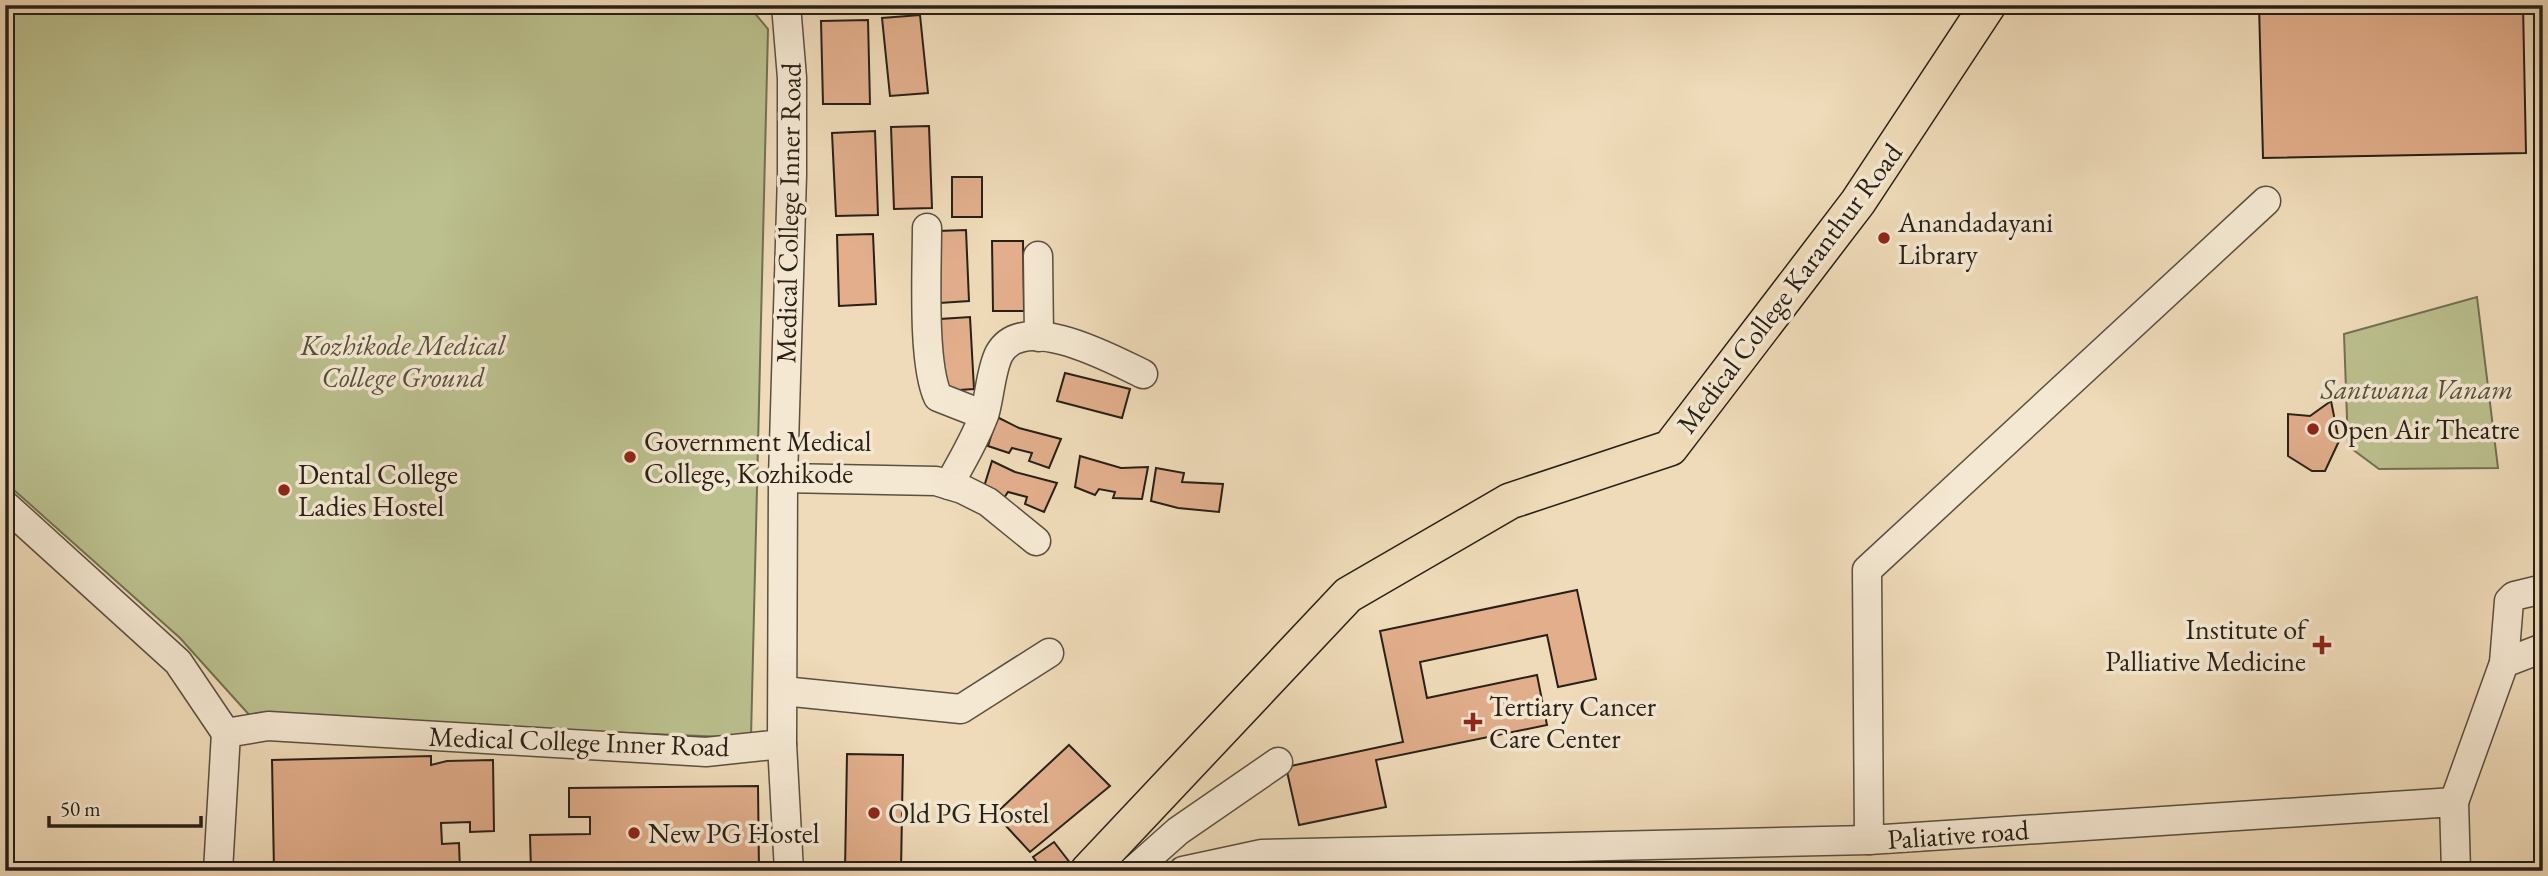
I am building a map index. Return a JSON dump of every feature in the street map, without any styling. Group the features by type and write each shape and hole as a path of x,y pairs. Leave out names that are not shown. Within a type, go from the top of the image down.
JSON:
{"main road":[{"name":"Medical College Karanthur Road","path":"1088,871 1348,595 1510,501 1670,448 1858,202 1988,5"}],"street":[{"name":"Medical College Inner Road","path":"226,733 268,726 706,752 782,744 783,478 792,162 792,78 786,5"},
{"path":"1869,840 1867,570 2266,201"},
{"path":"927,228 932,384 939,397 984,415"},
{"path":"1038,256 1039,337"},
{"path":"949,485 984,415 999,355 1008,342 1029,336 1081,345 1143,374"},
{"path":"783,478 936,481 988,502 1036,541"},
{"path":"5,505 178,662 226,733 218,871"},
{"path":"2456,871 2454,802 2504,663 2509,601 2514,596 2543,589"},
{"path":"2504,663 2543,648"},
{"path":"783,691 961,709 1049,653"},
{"path":"782,744 789,871"},
{"path":"1133,871 1178,831 1278,762"},
{"name":"Paliative road","path":"1183,871 1262,854 1869,840 2454,802"}],"green space":[{"name":"Kozhikode Medical College Ground","path":"5,5 748,5 768,29 751,738 252,718 180,638 5,482"},
{"name":"Santwana Vanam","path":"2477,297 2498,468 2379,469 2348,446 2344,334"}],"building":[{"path":"2259,5 2523,5 2526,153 2263,158"},
{"path":"920,15 928,93 890,96 882,18"},
{"path":"868,20 870,104 823,104 821,21"},
{"path":"929,126 932,208 894,209 891,127"},
{"path":"875,131 878,215 836,216 832,133"},
{"path":"952,177 982,177 982,217 952,217"},
{"path":"966,230 969,301 940,303 937,231"},
{"path":"873,234 876,304 839,306 837,235"},
{"path":"992,241 1023,241 1024,311 993,311"},
{"path":"970,317 974,389 944,391 940,319"},
{"path":"1065,373 1130,389 1122,418 1057,401"},
{"name":"Open Air Theatre","path":"2331,401 2339,441 2325,471 2312,471 2288,456 2288,414 2310,416"},
{"path":"997,417 1019,428 1061,439 1049,468 1029,461 1032,453 1012,448 1009,453 988,446"},
{"path":"1080,456 1121,468 1148,467 1142,499 1113,498 1115,492 1099,489 1095,495 1075,487"},
{"path":"992,461 1015,472 1057,483 1044,512 1025,504 1027,497 1008,492 1004,498 983,490"},
{"path":"1156,468 1184,473 1182,482 1223,484 1219,512 1178,508 1151,501"},
{"path":"1577,590 1596,679 1558,687 1547,635 1420,662 1427,698 1537,675 1547,725 1376,760 1386,807 1299,825 1286,767 1403,742 1380,631"},
{"path":"1069,745 1110,786 1030,852 995,814"},
{"name":"Old PG Hostel","path":"847,754 903,755 901,871 845,871"},
{"path":"431,756 431,765 447,761 493,760 494,831 470,832 470,822 441,823 442,844 459,843 460,871 274,871 272,760"},
{"path":"758,786 759,871 531,871 530,835 590,834 590,817 569,817 569,788"},
{"path":"1054,842 1074,868 1070,871 1043,871 1033,857"}],"place":[{"name":"Anandadayani Library","path":"1884,238"},
{"name":"Open Air Theatre","path":"2313,429"},
{"name":"Government Medical College, Kozhikode","path":"630,457"},
{"name":"Dental College Ladies Hostel","path":"284,490"},
{"name":"Institute of Palliative Medicine","path":"2322,645"},
{"name":"Tertiary Cancer Care Center","path":"1473,722"},
{"name":"Old PG Hostel","path":"874,813"},
{"name":"New PG Hostel","path":"634,833"}]}
